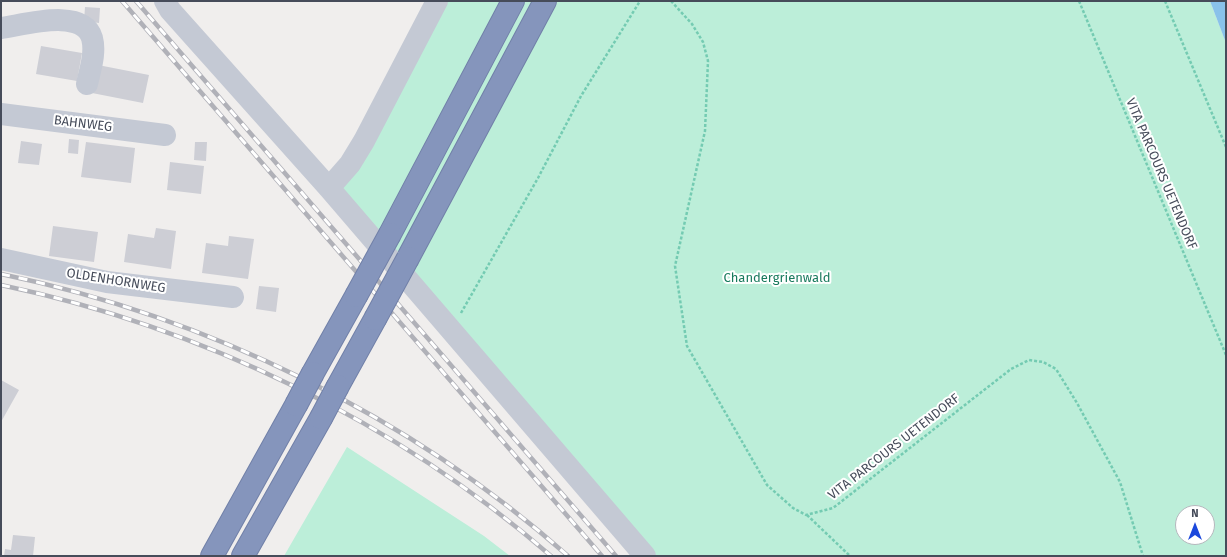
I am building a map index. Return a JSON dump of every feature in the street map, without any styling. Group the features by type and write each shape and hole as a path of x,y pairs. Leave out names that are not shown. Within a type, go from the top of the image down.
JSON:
{"highway":[{"path":"212,556 390,234 514,1"},
{"path":"243,556 375,319 545,1"}],"street":[{"path":"165,1 170,10 329,188 450,331 645,556"},
{"path":"329,188 350,164 364,141 437,1"},
{"path":"1,28 56,20 72,20 83,26 92,38 93,57 87,84"},
{"name":"BAHNWEG","path":"1,114 165,134"},
{"name":"OLDENHORNWEG","path":"1,259 107,282 233,297"}],"path":[{"path":"450,331 538,178 581,96 640,1"},
{"path":"671,1 692,24 703,42 708,61 705,131 675,266 687,346 767,485 793,508 806,514 850,556"},
{"name":"VITA PARCOURS UETENDORF","path":"1078,1 1226,355"},
{"path":"1165,1 1226,147"},
{"name":"VITA PARCOURS UETENDORF","path":"806,514 833,508 1011,369 1029,360 1042,362 1056,369 1077,403 1120,482 1143,556"}],"green space":[{"name":"Chandergrienwald","path":"437,1 1210,1 1226,43 1226,556 645,556 329,188"},
{"path":"347,447 484,536 510,556 284,556"}],"water":[{"path":"1210,1 1226,1 1226,43"}],"building":[{"path":"85,7 100,8 99,23 84,21"},
{"path":"41,46 82,53 77,81 36,74"},
{"path":"98,65 149,75 143,103 92,93"},
{"path":"69,139 79,140 78,154 68,153"},
{"path":"21,141 42,144 39,165 18,163"},
{"path":"86,142 135,148 131,183 81,177"},
{"path":"195,142 207,142 206,161 194,160"},
{"path":"170,162 204,166 201,194 167,190"},
{"path":"53,226 98,232 94,262 49,256"},
{"path":"156,228 176,231 171,269 124,262 128,234 154,238"},
{"path":"229,236 254,239 248,279 202,273 206,243 228,246"},
{"path":"259,286 279,288 276,312 256,309"},
{"path":"1,380 19,390 1,422"},
{"path":"13,535 35,537 33,556 4,556 5,549 11,550"}],"railway":[{"path":"122,1 602,556"},
{"path":"136,1 616,556"},
{"path":"1,274 78,293 155,317 230,345 303,379 374,417 442,459 507,505 568,556"},
{"path":"1,285 76,303 150,326 222,354 293,386 362,422 428,463 491,508 551,556"}]}
